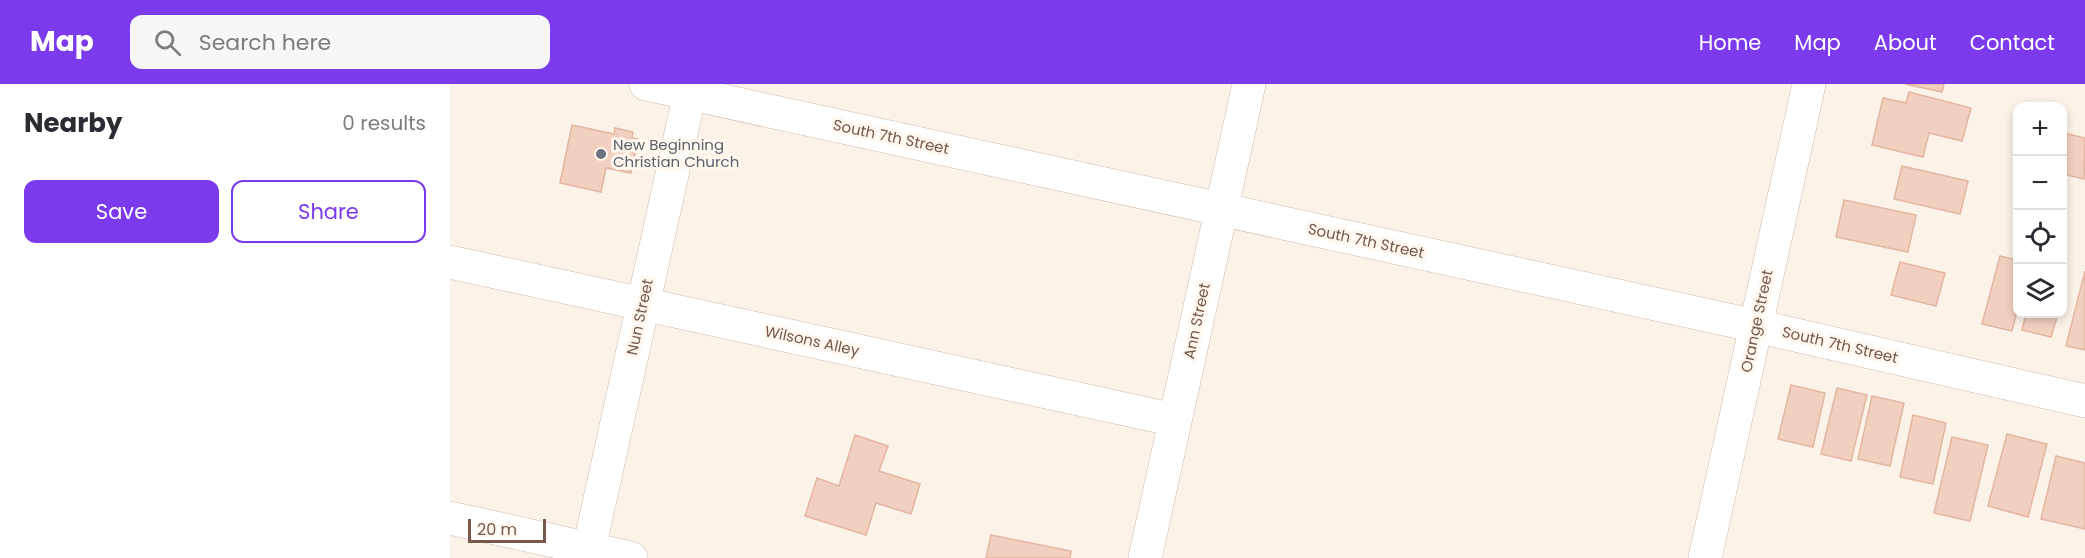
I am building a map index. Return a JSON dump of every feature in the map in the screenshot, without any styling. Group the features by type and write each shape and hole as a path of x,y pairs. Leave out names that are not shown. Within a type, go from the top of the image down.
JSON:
{"street":[{"name":"South 7th Street","path":"646,84 690,89 2085,401"},
{"name":"Ann Street","path":"1145,558 1249,84"},
{"name":"Orange Street","path":"1705,558 1809,84"},
{"name":"Nun Street","path":"589,549 690,89"},
{"name":"Wilsons Alley","path":"450,262 1175,420"},
{"path":"450,518 631,558"}],"building":[{"path":"1905,84 1944,84 1942,92"},
{"path":"1909,92 1971,108 1962,141 1929,133 1923,157 1872,145 1883,98 1906,103"},
{"name":"New Beginning Christian Church","path":"572,125 614,134 615,128 633,132 632,138 638,139 631,173 606,168 601,192 560,183"},
{"path":"2067,134 2085,138 2084,179 2067,175"},
{"path":"1902,166 1968,181 1960,214 1894,199"},
{"path":"1844,200 1916,215 1908,252 1836,237"},
{"path":"2000,256 2013,259 2013,318 2015,318 2012,331 1982,324"},
{"path":"1900,262 1945,273 1936,306 1891,295"},
{"path":"2085,271 2085,350 2066,346"},
{"path":"2025,318 2057,318 2051,337 2022,330"},
{"path":"1791,385 1825,393 1813,447 1778,439"},
{"path":"1837,388 1867,395 1851,461 1821,454"},
{"path":"1872,396 1904,403 1890,466 1858,459"},
{"path":"1913,415 1946,423 1933,484 1900,477"},
{"path":"2007,434 2047,444 2028,517 1988,506"},
{"path":"855,435 888,446 879,471 920,484 911,514 876,503 866,535 805,516 817,478 839,486"},
{"path":"1952,437 1988,445 1970,521 1934,513"},
{"path":"2056,456 2085,463 2085,529 2041,519"},
{"path":"991,535 1071,551 1070,558 986,558"}],"place":[{"name":"New Beginning Christian Church","path":"601,154"}]}
